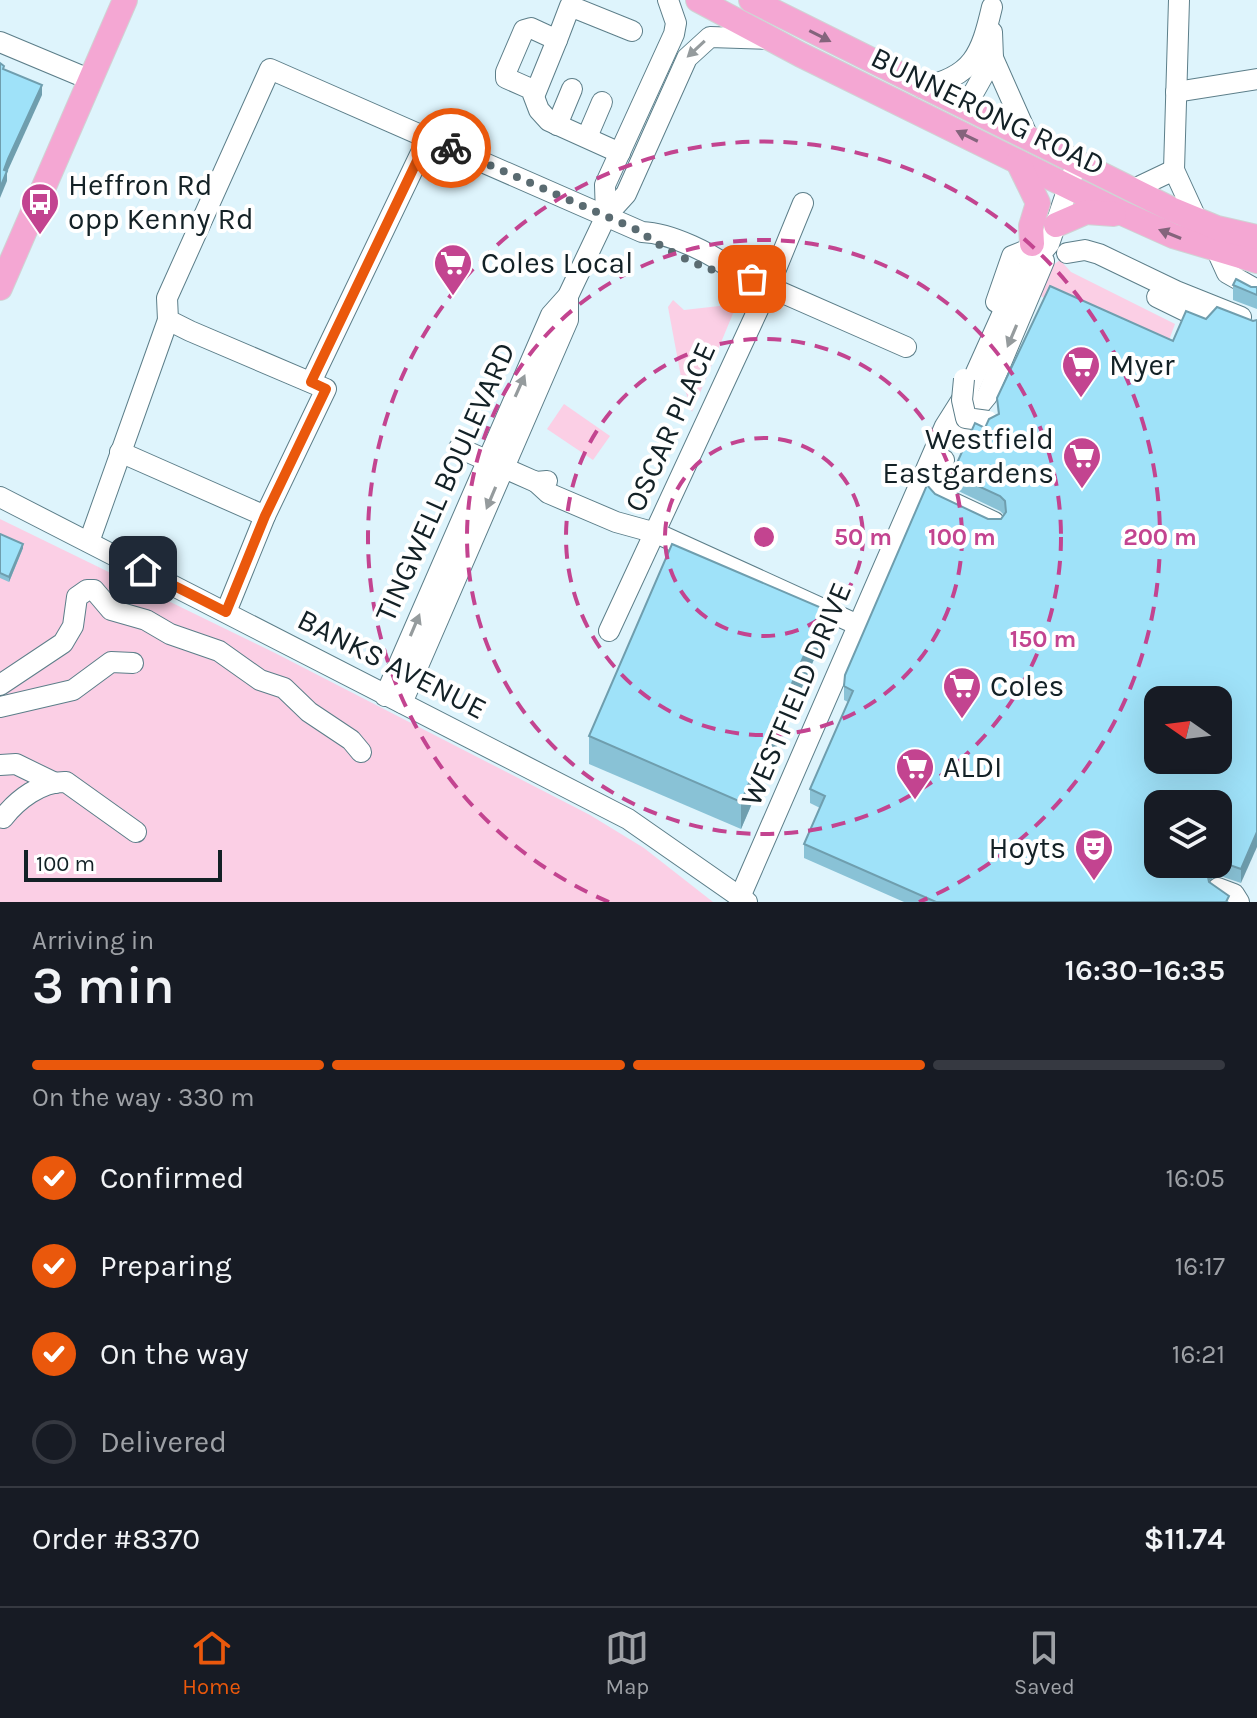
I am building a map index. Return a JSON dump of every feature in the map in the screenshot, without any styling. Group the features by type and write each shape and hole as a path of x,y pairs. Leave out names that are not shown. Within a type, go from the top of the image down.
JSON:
{"main road":[{"path":"0,288 125,0"},
{"name":"BUNNERONG ROAD","path":"698,0 769,39 1124,214 1217,251 1257,261"},
{"name":"BUNNERONG ROAD","path":"751,0 1132,190 1197,220 1257,237"},
{"path":"1018,162 1038,203 1031,226 1046,245 1086,212 1124,214"}],"street":[{"name":"TINGWELL BOULEVARD","path":"606,216 605,185 674,34 676,23 668,0"},
{"path":"1179,0 1174,170 1197,220"},
{"path":"620,153 557,125 539,110 535,94 557,40 562,3 632,31"},
{"path":"922,87 942,83 970,66 979,51 992,4"},
{"path":"992,4 993,58 1029,139"},
{"path":"535,94 506,78 508,66 526,28 557,40"},
{"name":"TINGWELL BOULEVARD","path":"393,700 495,465 551,315 568,296 606,216 626,194 687,58 710,37 769,39"},
{"path":"0,42 91,80"},
{"path":"965,108 993,58"},
{"path":"89,542 168,320 167,298 270,69 642,232 652,242 721,272 735,272 769,286 906,347"},
{"path":"1176,92 1257,79"},
{"path":"557,125 572,89"},
{"path":"587,137 602,102"},
{"path":"311,382 428,138"},
{"name":"WESTFIELD DRIVE","path":"743,900 945,426 969,388 1009,299 1015,275 1046,245 1076,162"},
{"path":"1132,190 1174,170"},
{"name":"WESTFIELD DRIVE","path":"1046,245 1066,186"},
{"name":"OSCAR PLACE","path":"609,631 769,286 803,203"},
{"path":"994,522 941,497 934,484 962,424 987,396 1045,259 1046,245"},
{"path":"1046,245 1204,320"},
{"path":"962,424 964,379 1006,278 1012,256 1046,245 1085,250 1250,321"},
{"path":"1217,251 1227,273 1257,290"},
{"path":"168,320 326,389 265,516 226,612"},
{"path":"962,424 990,422 987,396"},
{"path":"459,448 536,482 548,493 616,522 656,533 858,625"},
{"path":"120,452 265,516"},
{"name":"BANKS AVENUE","path":"0,497 628,819 743,900"},
{"path":"0,685 63,643 73,626 77,597 87,590 94,590 111,610 139,617 170,634 219,651 260,680 284,688 314,716 358,745 361,752"},
{"path":"0,707 73,690 116,660 133,663"},
{"path":"0,765 16,764 55,783 73,785 136,832"},
{"path":"3,818 17,801 55,783"},
{"path":"1218,888 1234,894 1239,902"}],"shaded area":[{"path":"1060,260 1071,272 1175,324 1165,351 1038,295 1049,268"},
{"path":"673,300 684,310 737,304 692,412 681,377 668,307"},
{"path":"564,404 610,436 593,460 547,429"},
{"path":"0,519 275,653 590,815 644,848 713,902 0,902"}],"building":[{"path":"0,63 3,69 42,85 8,159 0,188"},
{"path":"1236,279 1257,287 1257,295 1233,285"},
{"name":"Westfield Eastgardens","path":"1050,286 1173,341 1186,311 1206,319 1217,307 1257,320 1257,832 1241,869 1232,866 1232,790 1144,790 1144,878 1208,878 1209,882 1229,896 1226,902 936,902 804,844 825,796 810,789 853,691 844,686 845,675 927,485 935,494 988,519 1001,519 1006,512 1005,501 1000,496 952,474 975,423 985,428 989,419 999,414 997,398"},
{"path":"0,534 23,544 9,577 0,573"},
{"path":"672,544 824,609 741,802 589,736"}],"way so far":[{"path":"451,148 642,232 652,242 721,272 735,272 752,279"}],"place":[{"name":"Heffron Rd opp Kenny Rd","path":"40,236"},
{"name":"Coles Local","path":"453,297"},
{"name":"Myer","path":"1081,399"},
{"name":"Westfield Eastgardens","path":"1082,490"},
{"name":"Coles","path":"962,720"},
{"name":"ALDI","path":"915,801"},
{"name":"Hoyts","path":"1094,882"}],"route":[{"path":"143,570 226,612 265,516 326,389 311,382 358,280 428,138 451,148"}]}
